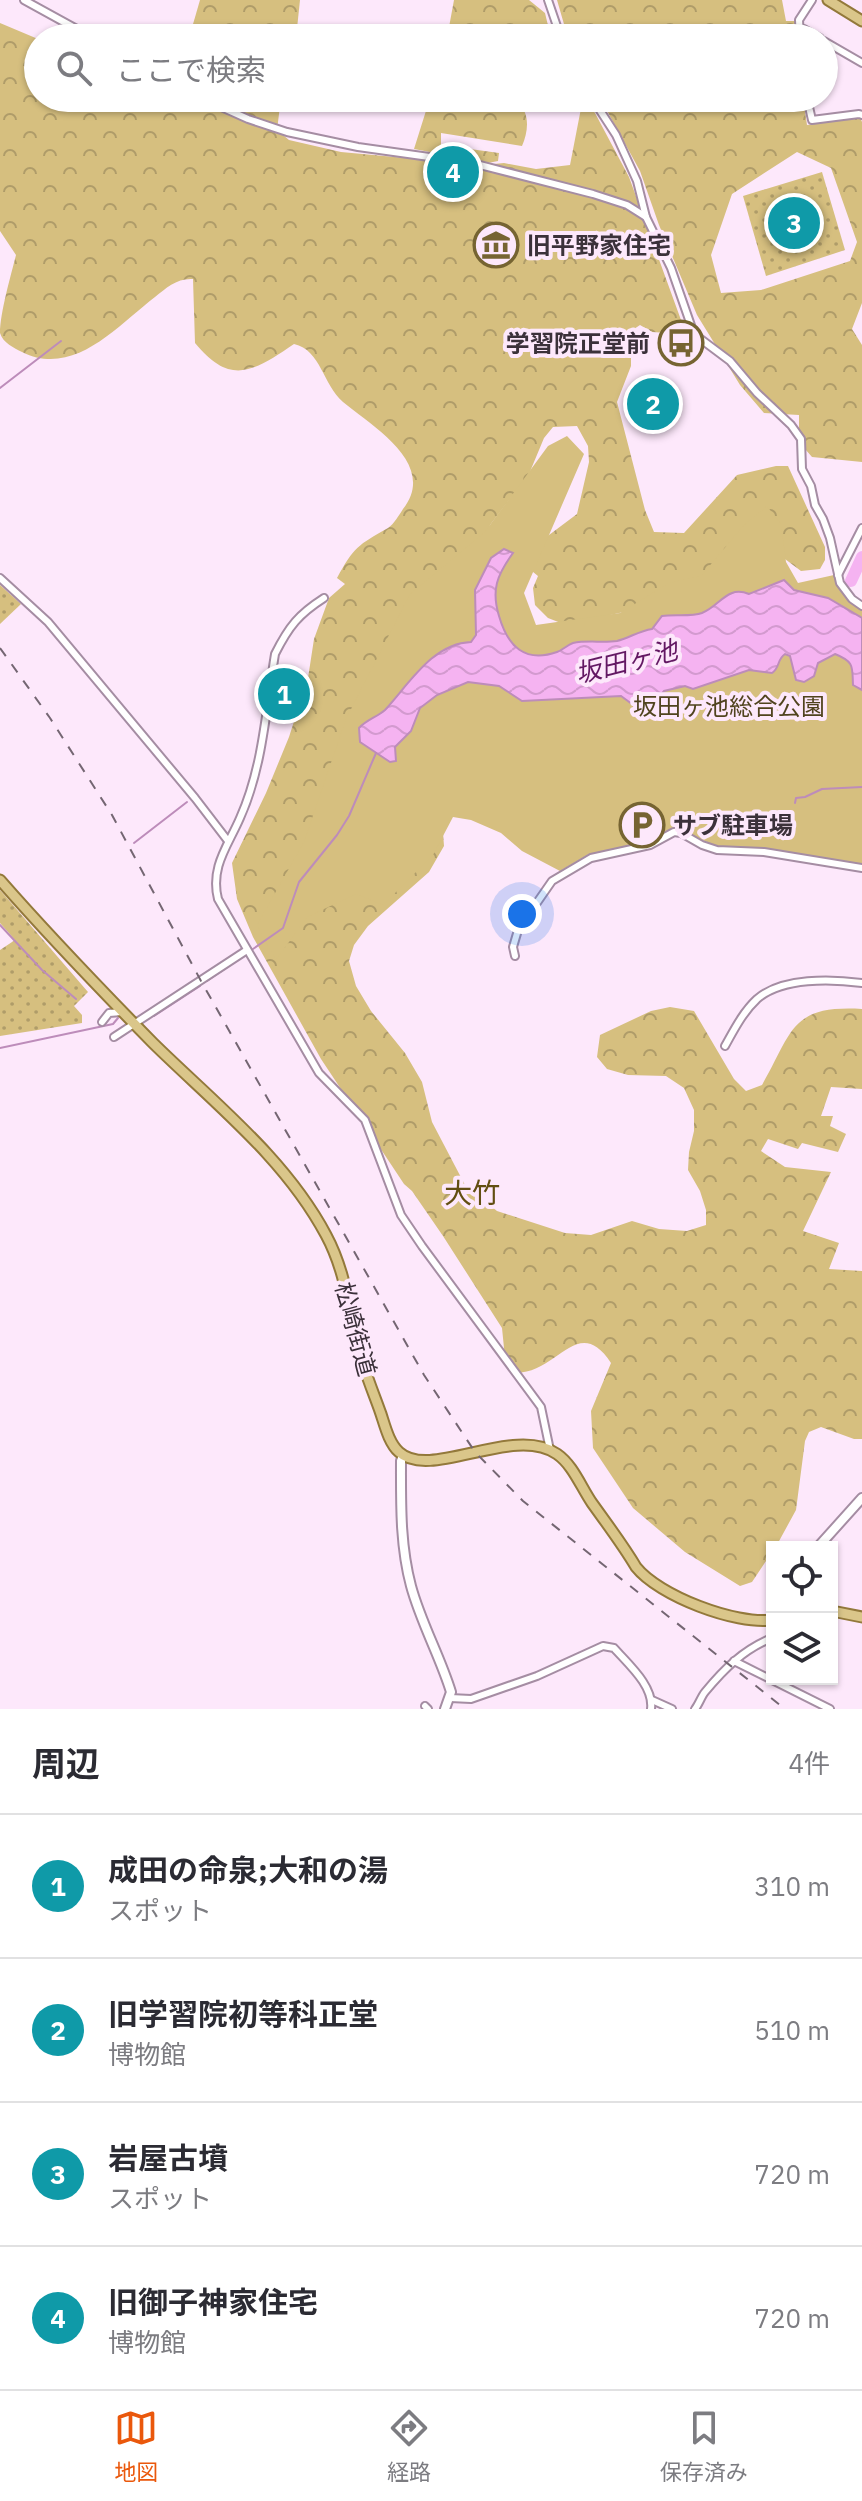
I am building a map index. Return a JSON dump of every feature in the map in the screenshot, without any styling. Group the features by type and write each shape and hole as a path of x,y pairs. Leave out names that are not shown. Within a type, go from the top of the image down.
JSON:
{"main road":[{"path":"828,0 862,21"},
{"name":"松崎街道","path":"0,880 295,1186 315,1215 337,1258 358,1348 395,1447 403,1455"},
{"path":"403,1455 431,1460 503,1447 530,1446 550,1450 561,1456 573,1471 636,1567 648,1579 673,1595 717,1611 766,1620"},
{"path":"838,1612 862,1617"}],"street":[{"path":"24,0 68,24"},
{"path":"548,0 556,24"},
{"path":"799,24 812,0"},
{"path":"838,49 862,63"},
{"path":"232,112 287,132 358,147 472,163 605,197 627,205 646,217"},
{"path":"601,112 616,135 637,181 646,217 671,268 694,334 730,361 801,439 802,469 830,538 840,583 862,606"},
{"path":"810,112 812,120 862,115"},
{"path":"838,575 862,528"},
{"path":"0,578 48,622 228,841"},
{"path":"324,598 309,606 285,633 275,654 251,792 222,852 215,885 226,915 319,1073 365,1120 401,1215 541,1407 550,1450"},
{"path":"515,956 513,947 518,930 552,881 591,858 650,845 674,832 717,850 764,852 862,868"},
{"path":"114,1037 247,950"},
{"path":"725,1046 734,1027 747,1011 758,998 774,988 833,979 862,983"},
{"path":"102,1022 109,1013 125,1012"},
{"path":"403,1455 402,1530 406,1565 416,1603 449,1687 450,1698 445,1709"},
{"path":"823,1541 862,1498"},
{"path":"695,1709 702,1695 734,1661 754,1645 766,1640"},
{"path":"450,1698 471,1699 608,1646 614,1648 632,1668 652,1700 672,1709"},
{"path":"734,1661 830,1709"},
{"path":"651,1709 652,1700"}],"green space":[{"path":"200,0 300,0 297,24 193,24"},
{"path":"454,0 529,0 545,13 548,24 501,24 450,24"},
{"path":"557,0 782,0 786,21 795,21 795,24 564,24"},
{"path":"0,23 24,33 24,112 279,112 277,130 289,140 341,152 427,160 463,167 504,163 536,169 570,165 580,112 594,112 629,177 681,320 668,333 652,332 640,325 631,331 631,366 617,402 645,510 654,532 684,533 737,475 788,466 825,547 825,560 820,569 801,571 773,550 729,581 628,611 566,625 548,618 535,605 533,588 538,576 517,559 577,514 589,462 588,446 577,426 553,427 544,438 529,474 490,525 440,793 444,846 429,872 368,926 354,945 349,961 356,986 371,1011 405,1053 422,1082 432,1122 465,1185 497,1211 565,1233 591,1235 632,1221 659,1229 687,1231 706,1225 706,1210 700,1191 688,1170 694,1110 684,1088 666,1076 628,1075 607,1069 597,1057 600,1035 651,1011 670,1007 694,1011 734,1079 746,1091 762,1085 788,1036 807,1017 838,1009 862,1009 862,1089 831,1087 821,1116 833,1116 830,1126 846,1134 838,1152 802,1143 798,1149 768,1139 761,1151 785,1167 831,1172 803,1231 839,1243 829,1269 862,1271 862,1439 821,1427 809,1432 805,1441 796,1510 779,1541 766,1541 766,1561 752,1582 740,1586 685,1552 633,1508 593,1448 591,1411 611,1363 599,1349 588,1343 578,1344 531,1371 516,1373 505,1358 502,1328 443,1236 404,1184 321,1059 253,937 237,899 232,863 289,737 308,678 314,639 329,598 345,584 337,578 353,553 390,526 403,509 412,493 413,477 407,462 384,435 336,395 316,361 303,348 294,344 267,361 243,370 220,366 208,357 195,343 193,279 182,280 168,287 110,334 77,354 41,358 22,352 9,345 0,333 16,255 0,231"},
{"path":"426,112 525,114 526,135 522,146 441,133 441,145 499,153 498,161 488,163 414,149"},
{"path":"608,112 805,112 807,125 860,117 862,303 852,329 862,345 862,462 812,457 799,442 799,415 764,413 740,385 697,315 640,171","holes":["797,152 831,168 857,242 850,261 761,290 721,293 711,255 732,194"]},
{"path":"822,172 845,250 766,276 743,196"},
{"name":"坂田ヶ池総合公園","path":"567,436 584,454 524,593 536,625 620,613 669,583 701,576 744,525 767,506 781,524 786,562 798,583 834,575 844,595 862,609 862,865 822,857 719,847 674,828 648,842 589,854 560,871 522,851 501,833 471,820 453,817 433,855 383,905 356,894 307,917 276,960 257,925 304,842 346,719 410,594 484,533 548,446"},
{"path":"0,585 21,604 0,624"},
{"path":"0,890 88,992 74,1006 82,1015 82,1023 0,1036 0,950 15,940 0,923"}],"water":[{"name":"坂田ヶ池","path":"504,549 513,553 497,583 497,607 507,636 527,654 546,655 578,642 617,641 652,629 662,616 702,613 729,594 749,594 784,580 794,590 828,598 862,618 862,690 853,685 849,663 835,654 818,663 814,676 804,682 796,680 790,656 785,654 772,673 749,670 693,689 685,686 664,691 659,697 660,706 636,707 621,696 522,701 499,686 468,682 437,695 420,708 411,731 395,747 396,761 390,762 360,742 359,728 385,710 433,657 457,644 471,642 476,635 475,590 491,558"}],"waterway":[{"path":"0,388 61,341"},
{"path":"851,581 862,557"},
{"path":"253,949 283,928 299,882 349,816 376,753"},
{"path":"795,803 796,798 822,789 862,787"},
{"path":"134,843 187,802"},
{"path":"0,925 42,970 76,999"},
{"path":"207,981 233,963"},
{"path":"154,1016 200,986"},
{"path":"0,1048 113,1024 118,1018"}],"railway":[{"path":"0,648 50,718 112,815 201,981 424,1375 475,1452 523,1501 785,1709"}],"place":[{"name":"旧御子神家住宅","path":"453,172"},
{"name":"岩屋古墳","path":"794,223"},
{"name":"旧平野家住宅","path":"496,245"},
{"name":"学習院正堂前","path":"681,343"},
{"name":"旧学習院初等科正堂","path":"653,404"},
{"name":"成田の命泉;大和の湯","path":"284,694"},
{"name":"サブ駐車場","path":"642,825"}],"district":[{"name":"大竹","path":"472,1192"}]}
